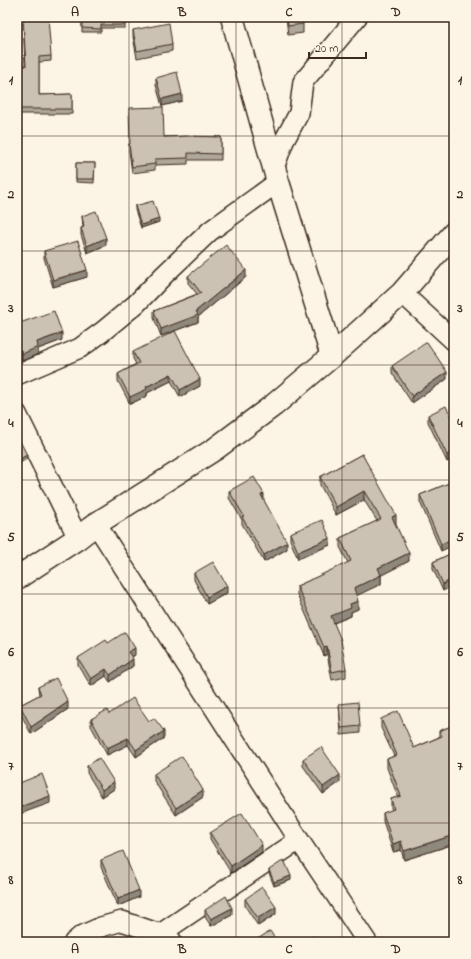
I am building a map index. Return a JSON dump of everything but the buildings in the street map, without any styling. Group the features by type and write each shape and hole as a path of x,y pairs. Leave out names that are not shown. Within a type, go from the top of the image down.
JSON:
{"street":[{"path":"232,17 276,175 332,356"},
{"path":"17,375 80,348 102,332 136,304 210,231 276,175 284,141 299,113 304,82 357,17"},
{"path":"17,578 78,538 96,524 215,449 274,405 332,356 402,293 454,233"},
{"path":"402,293 454,341"},
{"path":"17,414 78,538"},
{"path":"96,524 299,840 367,942"},
{"path":"74,942 81,936 101,927 122,921 166,938 299,840"}]}
